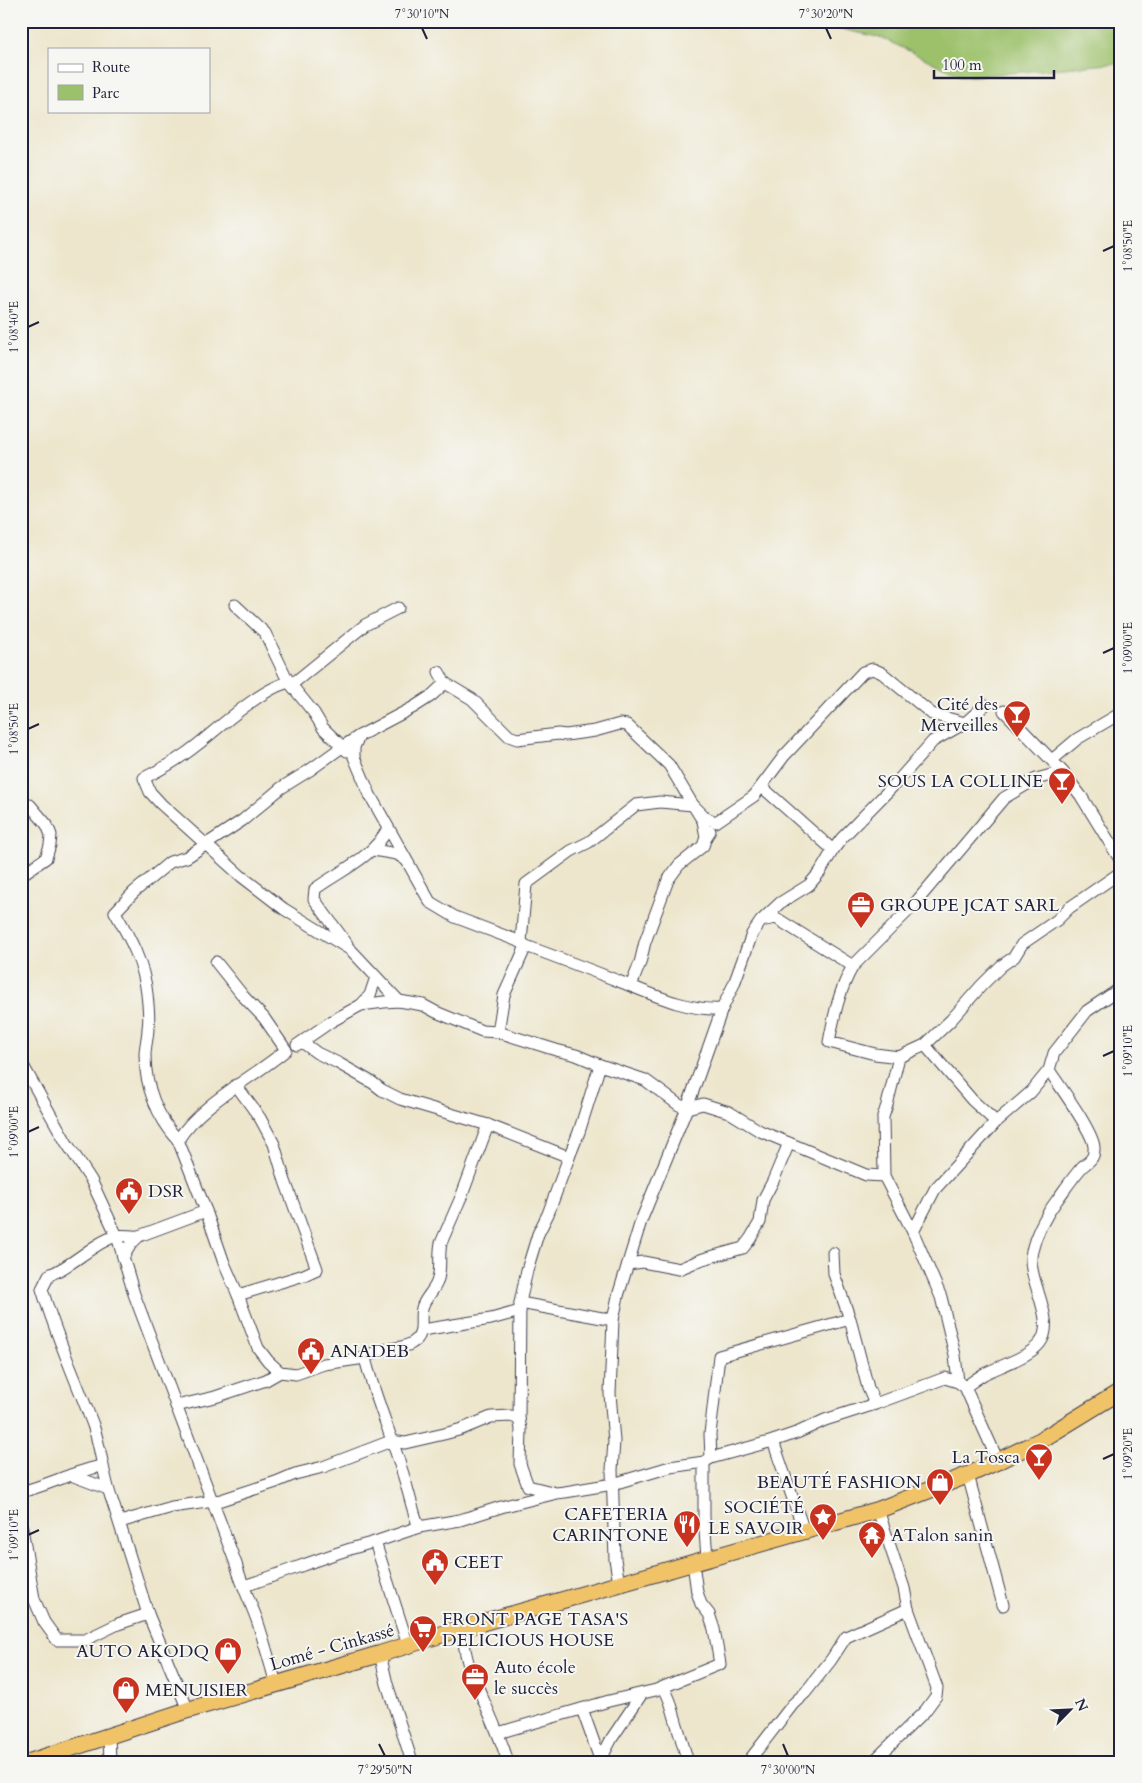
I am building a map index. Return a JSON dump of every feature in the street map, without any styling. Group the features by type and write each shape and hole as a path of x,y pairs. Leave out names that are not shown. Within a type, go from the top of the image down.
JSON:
{"highway":[{"name":"Lomé - Cinkassé","path":"29,1762 188,1710 462,1628 878,1510 968,1475 1040,1440 1121,1391"}],"street":[{"path":"235,605 265,633 288,681 324,728 354,758"},
{"path":"351,950 284,909 241,876 161,804 150,792 144,778 195,746 228,719 265,694 288,681 296,681 365,625 398,608"},
{"path":"631,986 668,880 679,865 703,846 706,836 716,822 754,796 784,756 863,672 873,669 882,673 932,714 966,722"},
{"path":"440,672 444,683 472,699 508,736 517,739 595,731 620,724 627,725 669,765 703,821 706,836"},
{"path":"444,683 431,696 414,707 359,736 281,788 243,820 188,856 170,862 134,892 116,912 140,961 147,993 149,1026 145,1056 151,1096 164,1122 178,1140 206,1211 224,1264 258,1348 280,1372 296,1374 324,1364 365,1358 372,1352 408,1346 415,1342 422,1330 422,1307 437,1282 441,1265 441,1244 462,1195 488,1125"},
{"path":"619,1584 615,1559 614,1440 610,1394 613,1320 641,1221 687,1108 722,1009 734,984 752,934 780,902 809,885 820,872 842,838 896,783 933,741 966,722 985,705"},
{"path":"1004,711 1063,772 1081,796 1121,861"},
{"path":"1052,760 1077,740 1121,713"},
{"path":"359,736 354,747 354,758 370,795 430,902 455,917 652,995 684,1004 722,1009"},
{"path":"1063,772 1036,778 1004,798 911,908 853,966 836,1004 829,1042 875,1054 899,1057 925,1045 1001,966 1014,957 1022,944 1121,872"},
{"path":"762,787 833,850"},
{"path":"498,1032 504,995 524,944 526,884 571,851 589,842 636,805 660,802 693,805 706,818 716,822"},
{"path":"21,875 46,858 50,845 51,835 47,825 30,806"},
{"path":"388,828 383,838 373,850 315,889 314,899 351,950 399,1001"},
{"path":"373,850 397,854 408,861"},
{"path":"761,922 776,918 853,966"},
{"path":"216,962 244,997 264,1018 286,1050"},
{"path":"178,1140 185,1128 236,1085 286,1050 361,1005 370,995 376,977"},
{"path":"913,1232 935,1189 996,1122 1031,1092 1049,1070 1054,1053 1087,1011 1121,988"},
{"path":"361,1005 399,1001 423,1004 436,1012 482,1031 498,1032 576,1055 645,1080 679,1105 687,1108 704,1104 729,1112 760,1131 866,1175 884,1176"},
{"path":"302,1042 317,1053 400,1099 488,1125 568,1157"},
{"path":"925,1045 972,1100 996,1122"},
{"path":"899,1057 883,1117 884,1176 913,1232 941,1297 961,1385 998,1460"},
{"path":"21,1062 66,1142 91,1180 117,1236 134,1294 213,1502 240,1579 258,1622 276,1684"},
{"path":"556,1493 528,1486 520,1464 521,1429 518,1419 520,1307 527,1270 538,1234 548,1214 579,1132 600,1065"},
{"path":"244,1586 330,1555 419,1527 460,1520 556,1493 613,1484 670,1467 708,1460 773,1441 825,1420 945,1378 961,1385 1034,1349 1041,1342 1045,1331 1045,1321 1030,1257 1039,1230 1056,1202 1083,1166 1091,1159 1094,1150 1094,1143 1082,1120 1049,1070"},
{"path":"236,1085 260,1118 274,1144 285,1181 317,1269 304,1275 238,1295"},
{"path":"628,1264 643,1262 679,1269 702,1259 743,1248 760,1222 763,1200 789,1143"},
{"path":"188,1710 148,1614 108,1489 94,1428 57,1336 42,1289 48,1275 60,1271 117,1236 139,1236 206,1211"},
{"path":"123,1257 131,1244 139,1236"},
{"path":"833,1253 834,1274 850,1319 863,1372 875,1404"},
{"path":"422,1330 491,1319 520,1307 613,1320"},
{"path":"498,1733 608,1701 641,1695 720,1664 709,1614 701,1604 697,1592 710,1434 719,1356 850,1319"},
{"path":"365,1358 370,1378 401,1466 412,1511 419,1527"},
{"path":"176,1406 215,1397 266,1380 280,1372"},
{"path":"120,1522 172,1507 213,1502 295,1474 323,1467 391,1441 406,1443 444,1434 462,1429 491,1416 512,1416 518,1419"},
{"path":"773,1441 804,1531"},
{"path":"21,1492 45,1486 87,1469 102,1466"},
{"path":"71,1475 108,1489"},
{"path":"968,1475 1003,1605"},
{"path":"873,1762 925,1711 936,1696 937,1688 908,1609 904,1588 878,1510"},
{"path":"21,1522 34,1599 44,1622 57,1640 85,1640 118,1624 148,1614"},
{"path":"375,1542 408,1645"},
{"path":"748,1762 793,1704 805,1693 831,1660 846,1637 908,1609"},
{"path":"462,1628 472,1676 498,1733 508,1762"},
{"path":"380,1654 387,1684 412,1762"},
{"path":"664,1687 688,1762"},
{"path":"601,1760 612,1738 641,1695"},
{"path":"582,1709 601,1760"},
{"path":"109,1736 110,1762"}],"green space":[{"path":"804,21 1121,21 1121,63 963,77 882,38"}],"place":[{"name":"Cité des Merveilles","path":"1017,738"},
{"name":"SOUS LA COLLINE","path":"1062,805"},
{"name":"GROUPE JCAT SARL","path":"861,929"},
{"name":"DSR","path":"129,1215"},
{"name":"ANADEB","path":"311,1375"},
{"name":"La Tosca","path":"1039,1481"},
{"name":"BEAUTÉ FASHION","path":"940,1506"},
{"name":"SOCIÉTÉ LE SAVOIR","path":"823,1541"},
{"name":"CAFETERIA CARINTONE","path":"687,1548"},
{"name":"ATalon sanin","path":"872,1559"},
{"name":"CEET","path":"435,1586"},
{"name":"FRONT PAGE TASA'S DELICIOUS HOUSE","path":"423,1653"},
{"name":"AUTO AKODQ","path":"228,1675"},
{"name":"Auto école le succès","path":"475,1701"},
{"name":"MENUISIER","path":"126,1714"}]}
